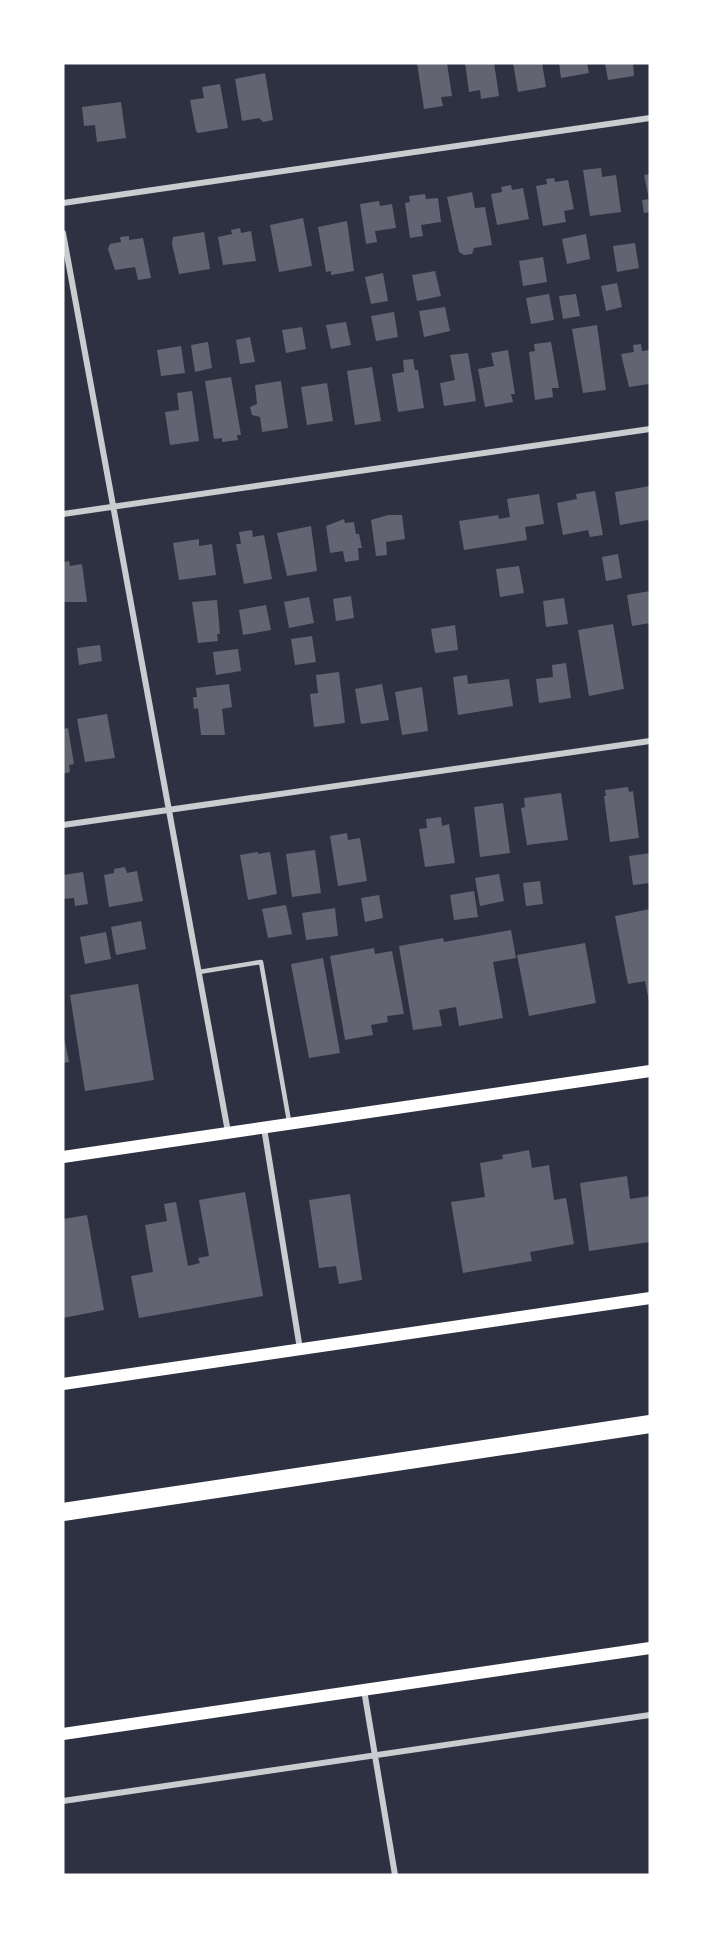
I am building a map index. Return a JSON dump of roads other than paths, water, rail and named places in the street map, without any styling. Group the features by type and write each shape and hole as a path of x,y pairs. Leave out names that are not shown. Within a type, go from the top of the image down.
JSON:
{"highway":[{"path":"63,1512 650,1424"}],"main road":[{"path":"63,1157 650,1071"},
{"path":"63,1384 650,1298"},
{"path":"63,1734 650,1648"}],"street":[{"path":"63,203 650,118"},
{"path":"63,233 228,1132"},
{"path":"63,514 650,429"},
{"path":"63,825 650,741"},
{"path":"264,1128 300,1350"},
{"path":"364,1689 395,1875"},
{"path":"63,1801 650,1715"}],"lane":[{"path":"199,972 261,962 289,1124"}]}
